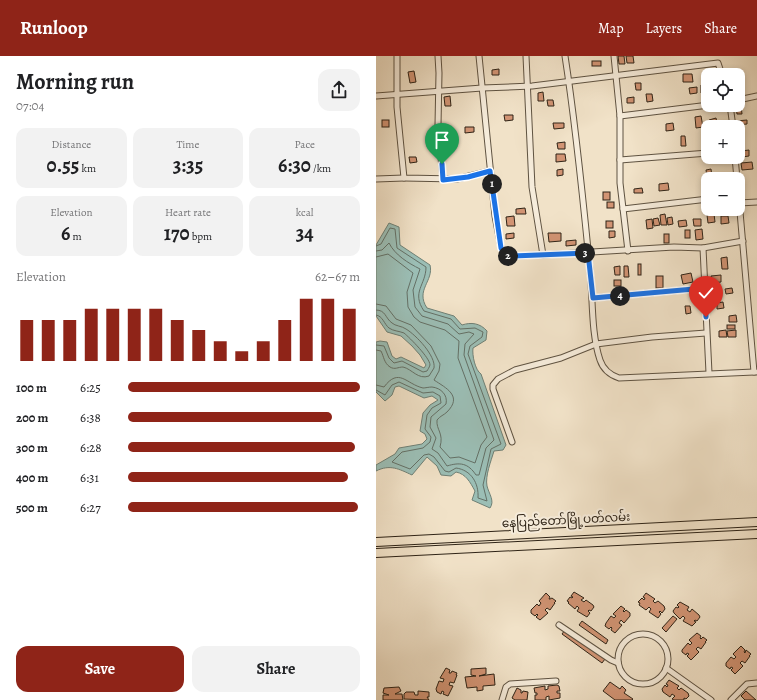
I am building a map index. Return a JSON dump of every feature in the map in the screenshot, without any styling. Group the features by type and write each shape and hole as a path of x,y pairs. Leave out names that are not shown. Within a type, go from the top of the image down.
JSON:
{"main road":[{"name":"နေပြည်တော်မြို့ပတ်လမ်း","path":"376,542 757,522"},
{"path":"376,553 757,534"}],"street":[{"path":"397,56 397,94 404,178"},
{"path":"438,56 438,125 443,180"},
{"path":"479,56 495,216 502,251 508,256 628,251 674,247 703,248 743,241"},
{"path":"526,56 532,187 543,255"},
{"path":"564,56 569,82 593,298 596,344 603,367 607,372 619,378 756,372 740,216"},
{"path":"614,56 620,116 620,160 623,208 628,251"},
{"path":"717,56 720,68"},
{"path":"376,96 569,82 718,62"},
{"path":"745,99 757,96"},
{"path":"620,116 701,106"},
{"path":"620,160 701,154"},
{"path":"376,179 404,178 443,180 468,177 490,171"},
{"path":"623,208 701,200"},
{"path":"745,201 757,202"},
{"path":"703,248 709,373"},
{"path":"593,298 705,288"},
{"path":"512,442 493,389 495,382 515,370 561,358 596,344 652,337 706,333"},
{"path":"559,625 611,660 618,662"},
{"path":"643,633 652,635 661,641 666,648 668,655 664,672 655,681 646,684 638,684 629,680 624,676 619,668 618,662 618,651 620,646 626,639 634,634 643,633"},
{"path":"666,668 711,700"},
{"path":"502,700 506,687 510,684 556,681"},
{"path":"731,700 747,684 757,683"}],"water":[{"path":"389,223 399,227 400,245 430,265 430,276 423,296 427,308 454,316 462,325 475,324 481,326 487,331 486,340 473,348 474,358 506,445 503,450 494,451 489,468 487,486 492,500 490,508 472,500 475,491 465,477 456,472 451,476 441,475 437,466 427,457 412,475 394,468 386,468 376,471 376,465 395,454 399,448 422,444 427,439 425,434 420,431 423,413 430,405 438,400 432,396 424,398 399,386 395,387 392,395 385,401 376,392 376,342 387,342 392,356 396,359 401,357 424,368 426,365 412,346 401,336 387,332 376,316 376,245"}],"building":[{"path":"618,56 624,56 625,64 619,64"},
{"path":"626,56 633,56 634,63 627,63"},
{"path":"592,61 601,61 601,66 592,66"},
{"path":"499,69 499,75 492,75 492,70"},
{"path":"414,71 416,82 410,83 408,72"},
{"path":"683,74 692,74 693,82 683,82"},
{"path":"635,83 641,83 641,90 636,90"},
{"path":"697,87 697,93 690,94 689,88"},
{"path":"543,92 544,101 538,101 538,93"},
{"path":"646,94 652,94 653,101 647,102"},
{"path":"450,96 451,106 445,106 444,97"},
{"path":"634,97 634,103 627,103 627,98"},
{"path":"547,100 553,100 554,106 548,106"},
{"path":"504,115 513,115 513,120 505,121"},
{"path":"701,116 701,127 696,128 695,117"},
{"path":"382,120 389,120 389,127 382,127"},
{"path":"553,123 564,123 564,128 554,129"},
{"path":"673,123 674,130 666,131 666,124"},
{"path":"465,127 474,127 474,132 465,133"},
{"path":"681,136 685,136 686,146 681,146"},
{"path":"565,142 565,149 558,149 557,143"},
{"path":"745,150 749,150 749,156 745,157"},
{"path":"556,154 565,154 566,161 556,162"},
{"path":"409,157 416,157 417,162 410,163"},
{"path":"752,162 753,169 742,170 741,164 745,164 745,163"},
{"path":"563,169 563,175 557,176 557,170"},
{"path":"711,169 711,172 706,172 706,170"},
{"path":"668,183 669,190 659,191 659,184"},
{"path":"642,188 643,193 634,193 634,189"},
{"path":"603,192 610,192 610,200 603,200"},
{"path":"607,202 614,202 614,208 607,208"},
{"path":"525,208 526,214 516,214 516,209"},
{"path":"665,214 667,225 661,225 660,215"},
{"path":"514,216 515,226 507,226 506,217"},
{"path":"707,216 714,216 715,222 708,223"},
{"path":"721,216 728,216 729,223 721,224"},
{"path":"672,217 673,224 668,225 667,218"},
{"path":"658,218 660,225 654,226 653,219"},
{"path":"652,219 653,228 647,229 646,220"},
{"path":"693,219 701,219 701,226 694,226"},
{"path":"686,220 687,226 679,227 678,221"},
{"path":"606,221 613,221 613,228 606,228"},
{"path":"702,229 703,239 696,240 695,230"},
{"path":"685,230 690,230 690,238 685,238"},
{"path":"609,231 615,231 615,237 609,238"},
{"path":"514,233 514,238 506,239 506,234"},
{"path":"548,233 561,233 561,241 549,242"},
{"path":"664,234 669,234 669,243 664,243"},
{"path":"576,240 576,245 566,246 566,241"},
{"path":"727,257 728,269 722,269 721,258"},
{"path":"638,264 641,264 641,275 638,275"},
{"path":"620,266 620,275 615,275 614,267"},
{"path":"624,266 628,266 629,277 624,277"},
{"path":"691,273 693,282 683,284 681,275"},
{"path":"721,275 721,282 712,283 711,276"},
{"path":"656,276 663,276 663,288 656,288"},
{"path":"614,280 621,280 621,286 614,286"},
{"path":"732,288 733,293 726,294 725,289"},
{"path":"723,302 724,308 717,309 717,303"},
{"path":"685,306 690,306 691,313 686,314"},
{"path":"736,315 737,322 729,322 729,316"},
{"path":"727,325 735,325 735,329 727,329"},
{"path":"726,330 727,337 719,337 719,331"},
{"path":"736,330 736,337 728,337 727,331"},
{"path":"574,592 584,598 581,600 584,602 586,600 593,605 594,607 591,611 588,611 590,613 587,617 577,611 579,608 577,606 575,609 568,603 569,602 567,601 570,597 573,597 571,596"},
{"path":"546,593 550,597 549,599 552,598 556,601 550,610 547,608 545,610 548,613 540,620 536,617 538,615 537,614 535,616 531,613 531,610 537,604 539,606 541,603 539,601"},
{"path":"646,593 655,599 653,601 655,603 658,601 664,606 665,609 662,613 660,611 659,612 661,614 658,618 649,612 651,609 649,607 646,610 639,605 640,603 638,602 642,598 644,600 645,598 643,597"},
{"path":"680,602 689,607 687,610 690,612 692,609 700,617 697,621 694,621 696,622 692,626 683,621 685,618 683,616 680,619 673,611 676,607 679,607 677,605"},
{"path":"621,606 625,609 623,611 624,612 626,610 630,613 630,616 624,623 621,620 619,623 622,625 615,633 611,630 611,627 609,629 605,626 611,616 614,618 616,616 613,614"},
{"path":"673,616 677,619 666,632 662,628"},
{"path":"582,621 608,640 606,644 579,625"},
{"path":"565,630 605,659 602,663 562,634"},
{"path":"697,633 701,636 701,639 703,637 707,640 701,649 698,647 696,649 699,652 691,660 687,656 689,654 687,653 686,655 682,652 682,650 688,643 690,645 692,643 689,640"},
{"path":"741,646 745,650 745,653 746,650 751,654 745,663 742,661 740,663 743,666 735,674 731,670 733,668 731,667 730,669 726,666 726,663 731,657 734,659 736,657 733,654"},
{"path":"446,668 450,670 449,673 452,671 457,673 454,683 450,682 449,685 453,686 448,696 443,694 444,692 442,691 441,694 437,692 436,689 439,681 443,682 444,679 440,678"},
{"path":"486,668 486,674 479,676 494,674 495,685 483,686 483,690 477,691 477,687 467,688 465,677 476,676 471,675 471,669"},
{"path":"669,680 679,686 677,688 679,690 681,688 688,693 689,696 686,699 684,698 684,700 674,700 672,699 675,696 672,694 670,697 663,692 662,689 665,685 667,687 668,685 666,684"},
{"path":"610,682 620,689 622,686 626,690 624,693 633,699 615,700 603,691"},
{"path":"545,686 545,690 548,689 548,686 559,686 560,691 557,691 557,693 560,693 560,698 549,700 549,696 546,697 546,700 535,700 535,695 537,695 537,693 535,693 534,688"},
{"path":"399,687 401,691 395,694 402,694 403,700 383,700 383,695 389,695 383,693 384,688"},
{"path":"517,688 521,690 521,693 523,691 528,692 527,700 515,700 512,698"},
{"path":"418,691 429,692 429,697 427,697 429,700 404,699 404,694 406,692 414,692 415,695 418,695"},
{"path":"746,691 756,700 745,700 741,696"}],"route":[{"path":"442,164 443,180 468,177 490,171 495,216 501,248 502,251 508,256 588,253 593,298 690,291 705,288 706,317"}]}
